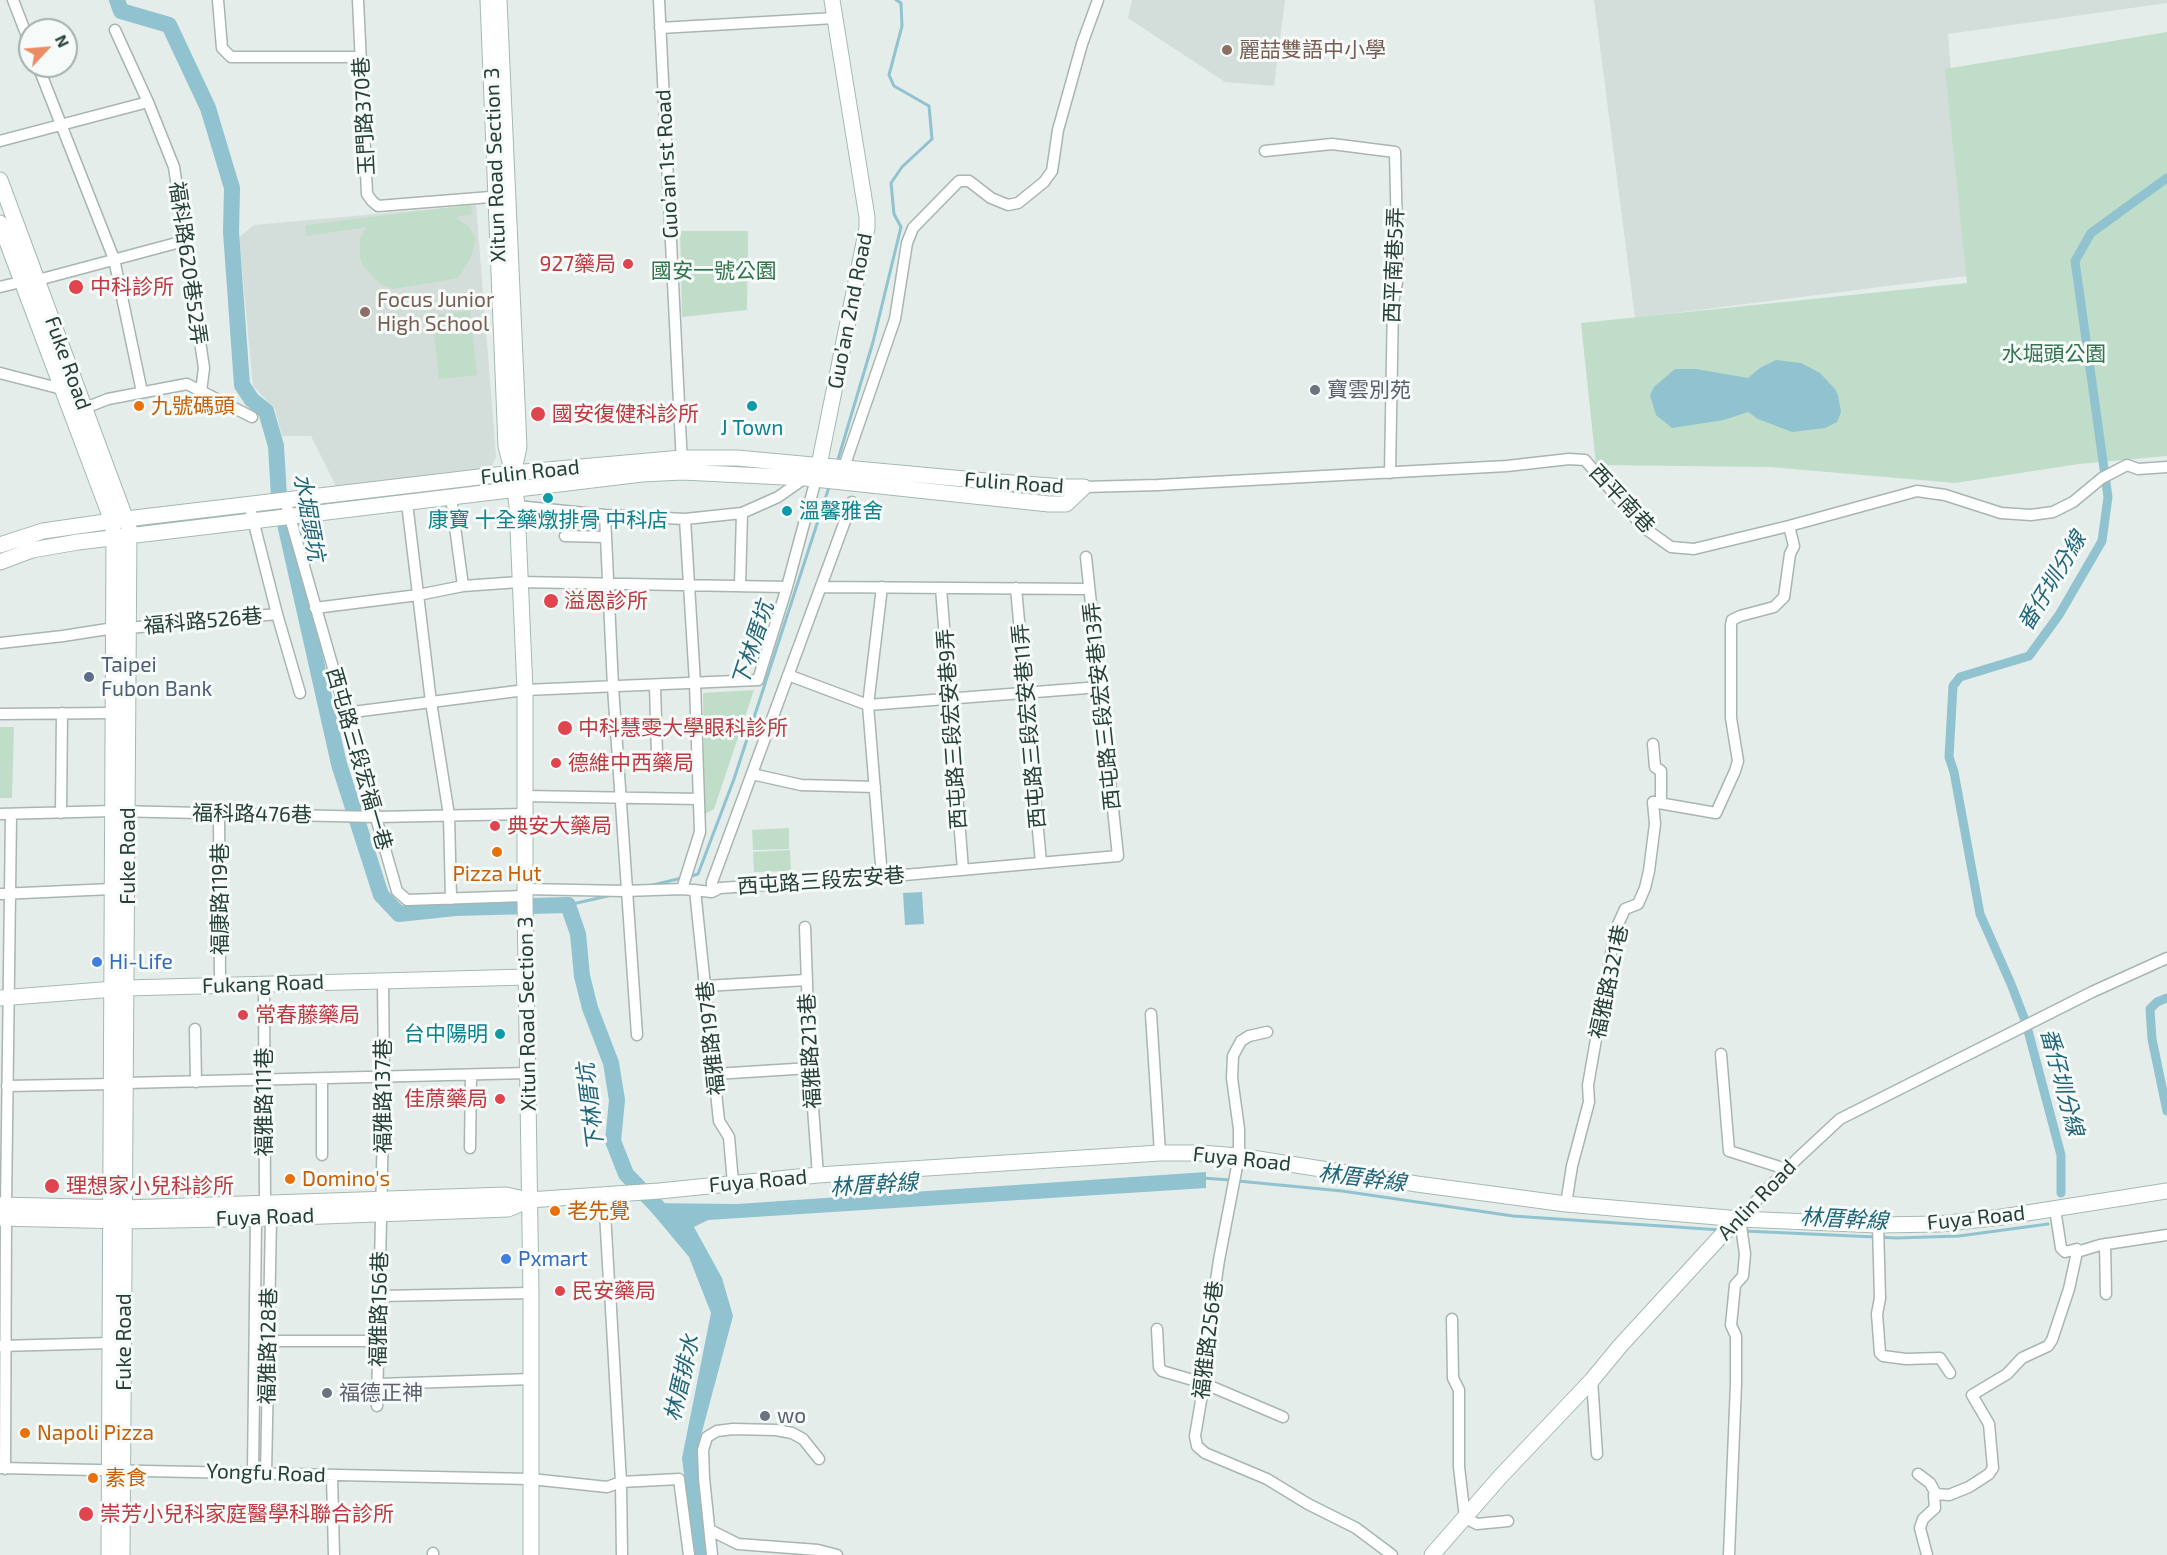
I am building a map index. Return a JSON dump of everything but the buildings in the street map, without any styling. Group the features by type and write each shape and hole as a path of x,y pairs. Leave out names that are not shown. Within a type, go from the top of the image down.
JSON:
{"street":[{"path":"13,0 20,18"},
{"path":"218,0 222,48 231,57 361,57"},
{"name":"玉門路370巷","path":"358,0 367,194 372,201 378,206 502,197"},
{"name":"Xitun Road Section 3","path":"488,0 502,197"},
{"name":"Xitun Road Section 3","path":"499,0 506,446 513,473 517,506 525,690 525,900 532,1379 531,1555"},
{"name":"Guo’an 1st Road","path":"659,0 682,465"},
{"name":"Guo’an 2nd Road","path":"828,473 867,228 832,0"},
{"path":"345,713 525,690 758,680 787,587 828,473 895,319 907,243 914,228 959,181 969,181 991,198 1008,205 1018,203 1044,182 1052,171 1058,130 1082,44 1098,0"},
{"path":"660,28 834,18"},
{"name":"福科路620巷52弄","path":"115,30 174,166 204,368 201,392"},
{"path":"43,78 114,259 142,392"},
{"path":"0,141 148,102"},
{"name":"西平南巷5弄","path":"1265,151 1332,144 1395,152 1398,277 1393,302 1390,473"},
{"name":"Fuke Road","path":"0,180 85,408 122,536 118,1214 111,1343 122,1555"},
{"name":"Fuke Road","path":"0,223 62,389 119,520"},
{"path":"38,280 184,241"},
{"path":"0,287 21,282"},
{"path":"0,373 62,389"},
{"path":"85,408 108,399 187,384 252,417"},
{"name":"Fulin Road","path":"0,545 43,531 249,504 513,473 682,465 737,458 828,473 1063,488 1084,487"},
{"name":"西平南巷","path":"1084,487 1390,473 1507,466 1569,459 1585,460 1643,527 1671,547 1694,549 1917,491 1946,495 2001,513 2031,516 2053,512 2073,502 2102,478 2127,465 2138,469 2167,467"},
{"name":"Fulin Road","path":"0,562 32,550 122,536 642,474 682,465"},
{"path":"517,506 605,515 685,519 742,513 828,473"},
{"path":"452,497 463,585"},
{"name":"西屯路三段宏福一巷","path":"280,501 283,517 315,608 397,891 406,900 451,898 525,900"},
{"path":"712,892 712,882 852,502"},
{"path":"407,503 431,702 449,815 451,898"},
{"path":"249,504 300,693"},
{"path":"741,586 742,513"},
{"path":"605,515 613,687 637,1035"},
{"path":"682,889 700,832 695,683 685,519"},
{"path":"1653,744 1656,767 1662,771 1661,803 1716,813 1738,761 1731,718 1732,620 1774,606 1784,597 1794,546 1789,526"},
{"path":"565,536 606,537"},
{"name":"西屯路三段宏安巷13弄","path":"1086,557 1118,856"},
{"path":"315,608 418,595 463,585 519,582 787,587"},
{"path":"821,587 1089,589"},
{"path":"882,587 868,705 882,877"},
{"name":"西屯路三段宏安巷9弄","path":"941,588 963,870"},
{"name":"西屯路三段宏安巷11弄","path":"1016,588 1041,863"},
{"name":"福科路526巷","path":"0,643 121,628 277,614"},
{"name":"Fuke Road","path":"120,989 112,889 120,811 112,713 121,628"},
{"path":"788,675 868,705 1100,687"},
{"path":"655,685 657,754"},
{"path":"61,813 62,713"},
{"path":"0,714 112,713"},
{"path":"752,774 801,785 875,787"},
{"path":"525,796 699,799"},
{"name":"福雅路321巷","path":"1566,1204 1572,1166 1589,1102 1588,1085 1615,931 1625,909 1638,904 1645,888 1652,856 1653,802 1661,803"},
{"name":"福科路476巷","path":"5,815 120,811 374,817 525,814"},
{"name":"福康路119巷","path":"219,814 220,985"},
{"path":"3,1469 3,1212 7,1086 4,998 5,815"},
{"name":"西屯路三段宏安巷","path":"525,900 626,891 682,889 712,892 720,888 882,877 1118,856"},
{"path":"5,894 112,889"},
{"name":"福雅路197巷","path":"695,890 719,1121 729,1137 733,1183"},
{"name":"福雅路213巷","path":"805,927 810,1068 818,1175"},
{"name":"Anlin Road","path":"1432,1555 1500,1477 1592,1380 1620,1346 1736,1228 1786,1169 1840,1119 2092,992 2167,958"},
{"name":"Fukang Road","path":"4,998 120,989 526,977"},
{"name":"福雅路137巷","path":"382,1206 383,980"},
{"path":"706,986 806,980"},
{"name":"福雅路111巷","path":"263,1218 265,1202 264,984"},
{"path":"1151,1014 1160,1153"},
{"path":"195,1029 196,1082"},
{"name":"福雅路256巷","path":"1268,1032 1249,1036 1241,1041 1233,1056 1232,1078 1239,1129 1239,1156 1219,1260 1202,1374 1203,1383 1195,1436 1197,1446 1205,1453 1268,1479 1308,1504 1356,1528 1392,1555"},
{"path":"1721,1054 1729,1151 1786,1169"},
{"path":"715,1074 810,1068"},
{"path":"7,1086 528,1073"},
{"path":"470,1148 471,1075"},
{"path":"322,1079 322,1155"},
{"name":"Fuya Road","path":"118,1214 265,1202 508,1209 529,1200 627,1194 818,1175 1160,1153 1239,1156 1418,1184 1736,1228 1878,1228 1939,1224 2002,1217 2167,1191"},
{"path":"604,1195 621,1482 622,1555"},
{"name":"Fuya Road","path":"3,1212 263,1218 382,1206"},
{"name":"福雅路156巷","path":"377,1406 382,1206"},
{"path":"2055,1209 2061,1248 2066,1252 2077,1249 2077,1252"},
{"name":"Fuke Road","path":"109,1555 125,1342 118,1214"},
{"name":"福雅路128巷","path":"253,1473 255,1341 263,1218"},
{"name":"福雅路128巷","path":"263,1218 268,1341 266,1474"},
{"path":"1729,1555 1736,1384 1736,1336 1731,1325 1735,1285 1743,1276 1745,1254 1736,1228"},
{"path":"1878,1228 1880,1298 1877,1314 1880,1353 1883,1356 1906,1359 1940,1358 1950,1374"},
{"path":"2077,1252 2105,1244 2167,1235"},
{"path":"2105,1244 2106,1294"},
{"path":"1936,1494 1949,1495 1969,1487 1989,1474 1993,1468 1989,1424 1972,1395 2007,1374 2022,1358 2048,1346 2060,1319 2077,1252"},
{"path":"380,1296 531,1293"},
{"path":"1452,1319 1453,1378 1459,1390 1459,1467 1465,1518 1477,1524 1508,1521"},
{"path":"1157,1329 1159,1367 1162,1371 1203,1383 1283,1417"},
{"path":"255,1341 379,1341"},
{"path":"2,1346 111,1343"},
{"path":"378,1384 532,1379"},
{"path":"1592,1380 1597,1454"},
{"path":"712,1555 704,1478 704,1450 710,1427 715,1425 766,1426"},
{"path":"706,1437 717,1431 734,1429 776,1430 792,1433 802,1439 819,1459"},
{"name":"Yongfu Road","path":"3,1469 531,1479 607,1487 621,1482 679,1479 690,1555"},
{"path":"1918,1474 1930,1483 1936,1494 1934,1495 1935,1508 1923,1520 1920,1527 1927,1555"},
{"path":"332,1475 334,1555"},
{"path":"710,1530 738,1544 818,1550 837,1555"}],"shaded area":[{"name":"麗喆雙語中小學","path":"1132,0 1285,0 1274,86 1225,82 1128,18"},
{"path":"1594,0 2167,0 2167,3 1948,34 1967,276 1635,318"},
{"name":"Focus Junior High School","path":"476,205 496,457 490,469 336,486 311,436 282,436 275,409 253,386 239,237 254,225"}],"green space":[{"name":"水堀頭公園","path":"2167,32 2167,456 2079,464 1955,483 1770,467 1596,465 1581,323 1967,283 1945,69"},
{"path":"471,205 472,215 455,217 469,227 476,239 471,257 458,278 393,289 382,285 362,264 360,238 367,227 306,236 306,225"},
{"name":"國安一號公園","path":"680,231 748,231 747,310 682,317"},
{"path":"470,311 477,375 439,379 432,315"},
{"path":"754,690 714,809 705,814 703,693"},
{"path":"0,727 14,727 12,798 0,798"},
{"path":"789,828 789,849 753,850 752,830"},
{"path":"790,850 791,871 754,872 753,852"}],"water":[{"path":"1776,360 1801,363 1820,373 1838,395 1841,412 1837,422 1825,428 1792,432 1758,419 1748,412 1724,420 1672,428 1656,415 1650,395 1654,387 1675,369 1696,369 1748,378 1760,368"},
{"path":"922,892 924,924 905,925 903,893"},
{"path":"1206,1172 1206,1188 708,1220 694,1227 722,1278 733,1316 699,1443 709,1555 694,1555 682,1458 711,1313 689,1257 644,1203 737,1204"}],"waterway":[{"name":"水堀頭坑","path":"117,0 121,11 169,25 208,108 232,188 231,232 242,385 252,400 266,411 276,446 279,497 339,764 381,895 399,914 455,908 568,905 578,934 582,976 590,1008 611,1063 617,1100 613,1141 626,1174 670,1220"},
{"name":"下林厝坑","path":"837,463 873,342 901,227 894,214 891,183 902,167 932,139 929,106 894,86 889,75 902,26 901,3 896,0"},
{"name":"番仔圳分線","path":"2061,1193 2061,1155 2026,1023 1980,914 1954,772 1949,757 1953,686 1960,677 2029,656 2059,615 2102,541 2108,497 2075,261 2091,233 2167,178"},
{"name":"下林厝坑","path":"688,877 698,874 734,779 829,487"},
{"name":"下林厝坑","path":"653,885 682,878"},
{"name":"下林厝坑","path":"568,905 612,895"},
{"name":"林厝排水","path":"2167,998 2157,1002 2150,1009 2152,1039 2167,1111"},
{"name":"林厝幹線","path":"1202,1178 1231,1180"},
{"name":"林厝幹線","path":"1238,1181 1342,1191 1513,1216 1721,1230"},
{"name":"林厝幹線","path":"1745,1231 1897,1238 1959,1236 2048,1224"}],"place":[{"name":"麗喆雙語中小學","path":"1227,50"},
{"name":"927藥局","path":"628,264"},
{"name":"中科診所","path":"76,287"},
{"name":"Focus Junior High School","path":"365,312"},
{"name":"寶雲別苑","path":"1315,390"},
{"name":"九號碼頭","path":"139,406"},
{"name":"J Town","path":"752,406"},
{"name":"國安復健科診所","path":"538,414"},
{"name":"康寶 十全藥燉排骨 中科店","path":"548,498"},
{"name":"溫馨雅舍","path":"787,511"},
{"name":"溢恩診所","path":"551,601"},
{"name":"Taipei Fubon Bank","path":"89,677"},
{"name":"中科慧雯大學眼科診所","path":"565,728"},
{"name":"德維中西藥局","path":"556,763"},
{"name":"典安大藥局","path":"495,826"},
{"name":"Pizza Hut","path":"497,852"},
{"name":"Hi-Life","path":"97,962"},
{"name":"常春藤藥局","path":"243,1015"},
{"name":"台中陽明","path":"500,1034"},
{"name":"佳蒝藥局","path":"500,1099"},
{"name":"Domino's","path":"290,1179"},
{"name":"理想家小兒科診所","path":"52,1186"},
{"name":"老先覺","path":"555,1211"},
{"name":"Pxmart","path":"506,1259"},
{"name":"民安藥局","path":"560,1291"},
{"name":"福德正神","path":"327,1393"},
{"name":"wo","path":"765,1416"},
{"name":"Napoli Pizza","path":"25,1433"},
{"name":"素食","path":"93,1478"},
{"name":"崇芳小兒科家庭醫學科聯合診所","path":"86,1514"}]}
